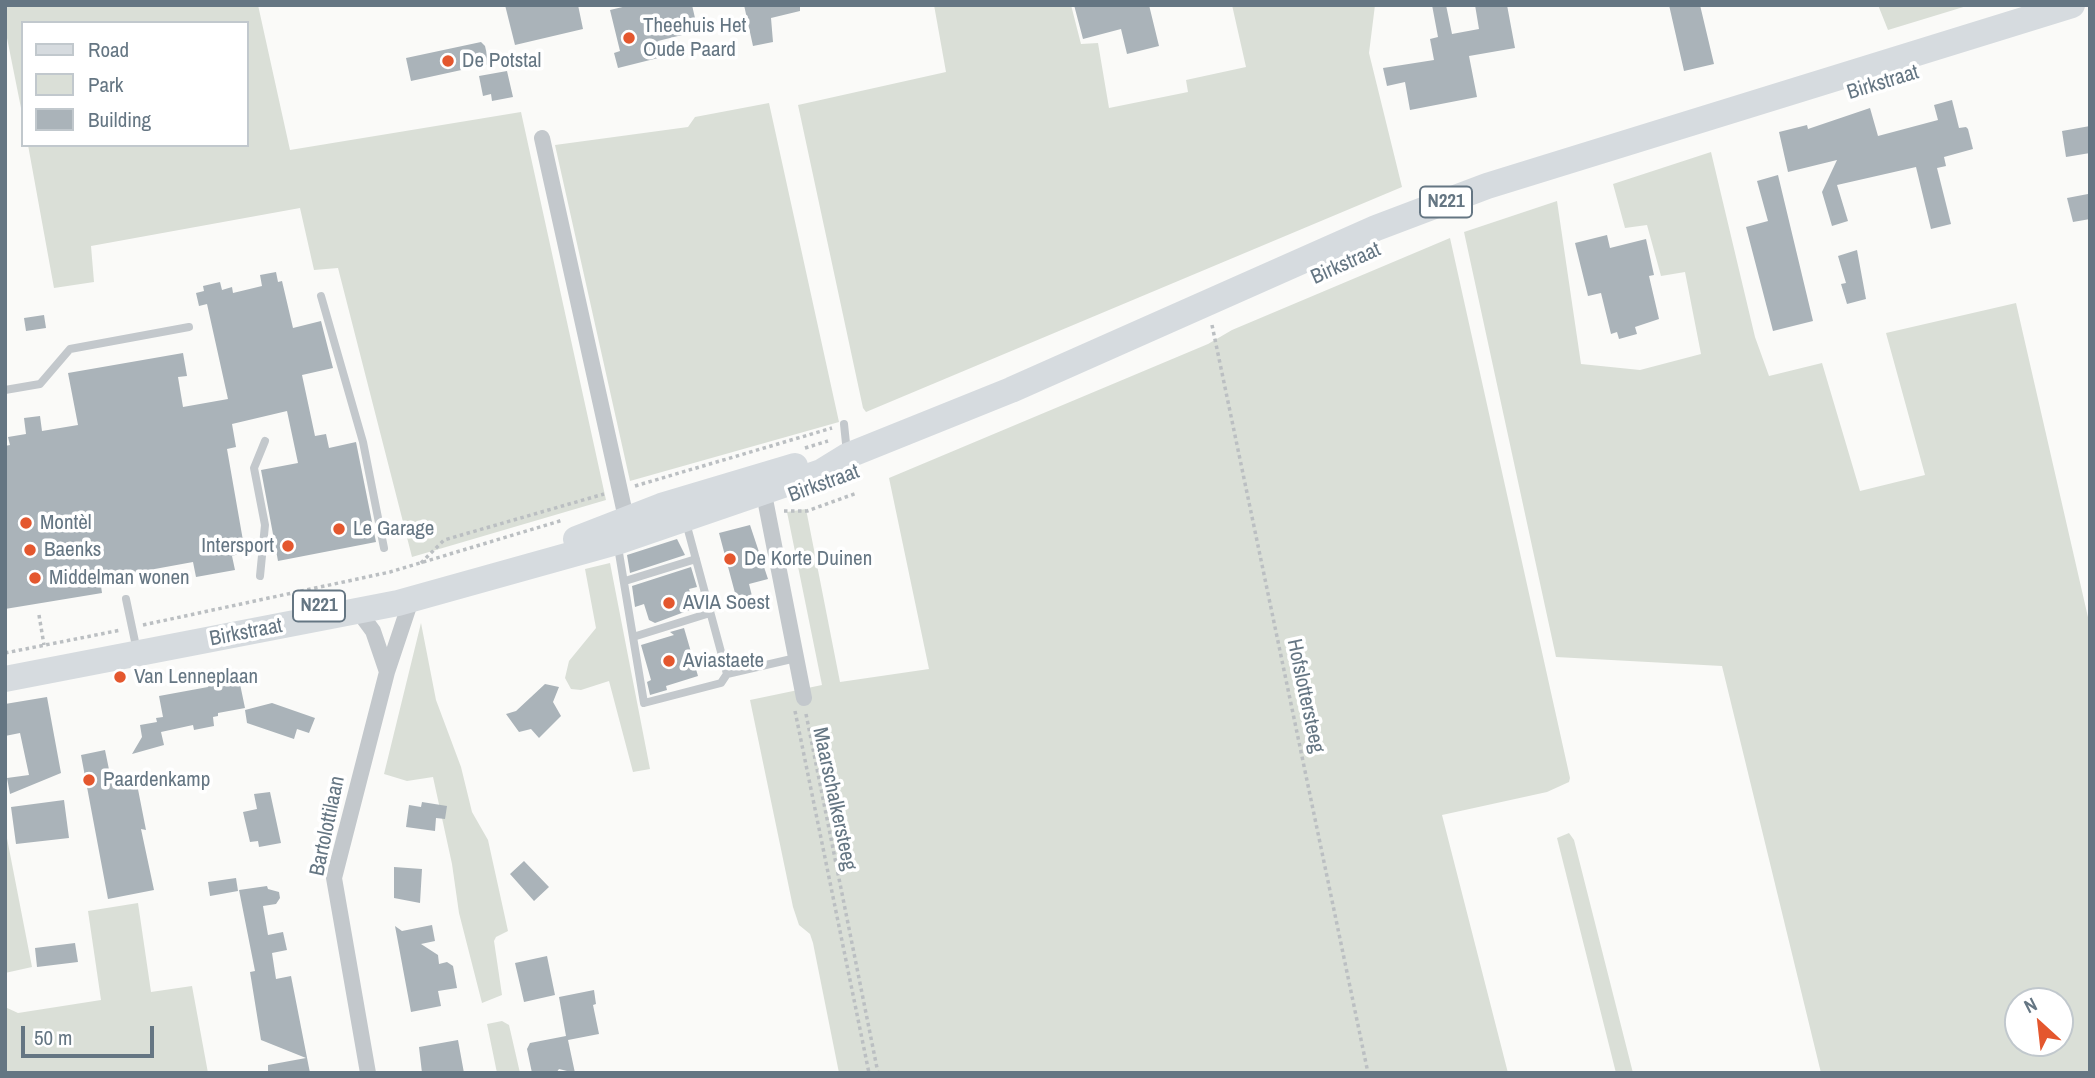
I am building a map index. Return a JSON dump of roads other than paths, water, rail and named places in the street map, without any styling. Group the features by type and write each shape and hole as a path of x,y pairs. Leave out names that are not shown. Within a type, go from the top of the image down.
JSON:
{"main road":[{"name":"Birkstraat","path":"5,664 395,590 566,543 622,537 687,525 767,501 844,457 1023,384 1376,228 1487,186 2072,5"},
{"name":"Birkstraat","path":"5,679 135,641 359,612 411,600 622,537 661,506 718,487 816,461 844,457"}],"street":[{"path":"542,138 622,537"},
{"path":"661,506 687,525 690,505 718,487"},
{"path":"767,501 804,702"},
{"name":"Bartolottilaan","path":"368,1073 334,878 387,672 411,600"},
{"path":"359,612 373,631 387,672"}],"lane":[{"path":"321,296 363,442 384,548"},
{"path":"5,390 40,384 70,349 189,327"},
{"path":"844,424 844,457"},
{"path":"260,576 265,525 254,468 265,441"},
{"path":"687,525 727,674"},
{"path":"622,537 625,581 643,703 721,683 727,674 796,658"},
{"path":"625,581 696,559"},
{"path":"126,599 135,641"},
{"path":"633,636 710,613"}],"place":[{"name":"Theehuis Het Oude Paard","path":"629,38"},
{"name":"De Potstal","path":"448,61"},
{"name":"Montèl","path":"26,523"},
{"name":"Le Garage","path":"339,529"},
{"name":"Intersport","path":"288,546"},
{"name":"Baenks","path":"30,550"},
{"name":"De Korte Duinen","path":"730,559"},
{"name":"Middelman wonen","path":"35,578"},
{"name":"AVIA Soest","path":"669,603"},
{"name":"Aviastaete","path":"669,661"},
{"name":"Van Lenneplaan","path":"120,677"},
{"name":"Paardenkamp","path":"89,780"}]}
